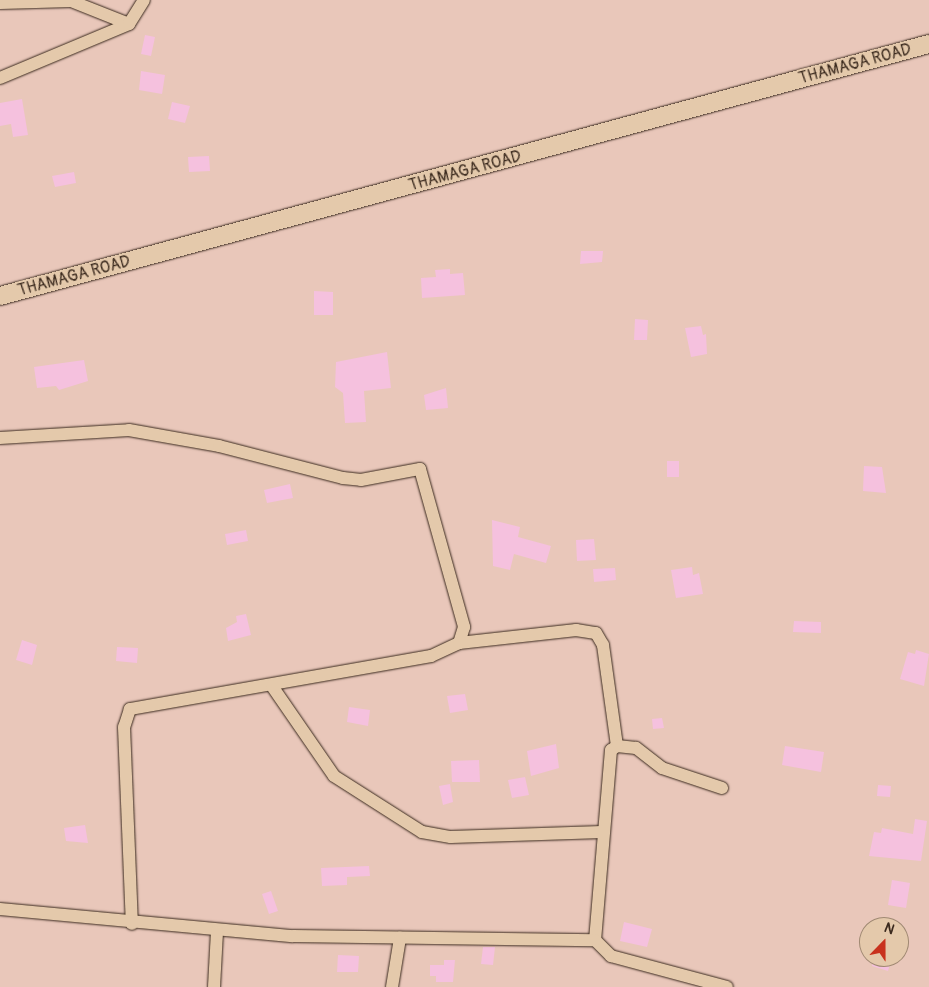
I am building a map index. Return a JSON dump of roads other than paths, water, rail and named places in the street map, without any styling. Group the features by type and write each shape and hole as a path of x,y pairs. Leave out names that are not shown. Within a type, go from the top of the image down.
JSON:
{"main road":[{"name":"THAMAGA ROAD","path":"0,296 929,44"}],"street":[{"path":"0,78 129,24 144,0"},
{"path":"0,3 71,2 129,24"},
{"path":"0,438 129,430 219,446 343,478 361,480 420,469 464,627 459,643"},
{"path":"132,924 124,727 130,710 431,656 459,643 576,630 596,633 603,645 617,746"},
{"path":"272,686 334,776 422,832 451,837 602,832"},
{"path":"595,940 602,832 612,750 617,746 636,748 680,776 722,788"},
{"path":"0,909 217,932 400,938 595,940 611,956 727,987"},
{"path":"214,987 217,932"},
{"path":"392,987 400,938"}]}
